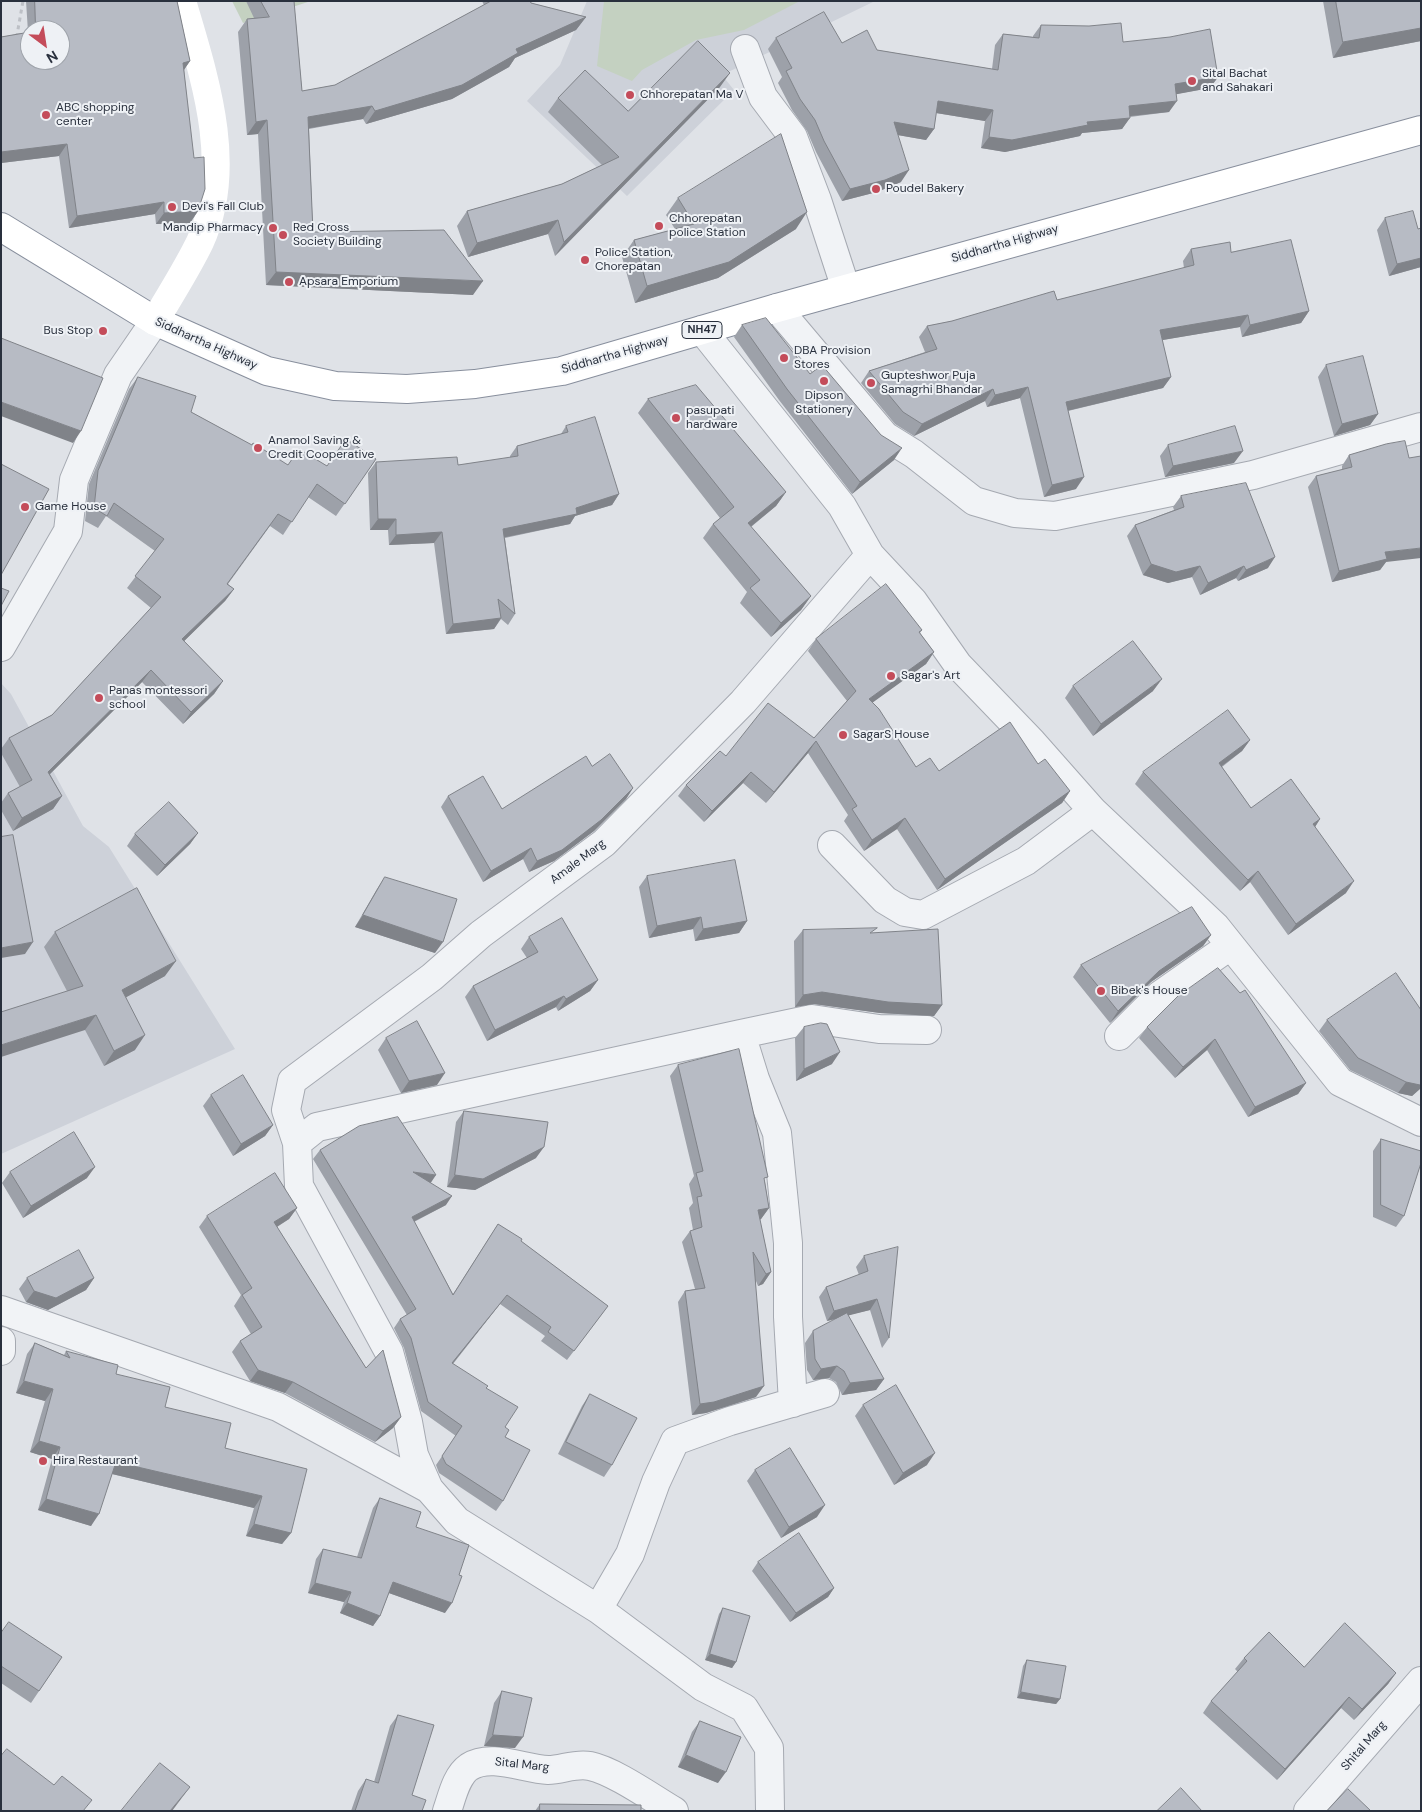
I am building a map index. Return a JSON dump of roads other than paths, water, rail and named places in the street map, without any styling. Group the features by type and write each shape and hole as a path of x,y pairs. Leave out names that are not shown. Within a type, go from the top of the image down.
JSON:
{"main road":[{"path":"155,321 200,241 213,196 215,146 204,73 182,1"},
{"name":"Siddhartha Highway","path":"1,227 155,321 267,371 335,386 407,389 475,384 562,371 846,288 1421,130"}],"street":[{"path":"745,49 763,97 793,137 846,288"},
{"path":"777,308 885,436 914,454 974,501 1015,513 1055,516 1243,477 1421,427"},
{"path":"1,648 68,531 74,480 118,375 155,321"},
{"path":"702,330 842,506 870,555 913,601 958,665 1032,742 1093,810 1216,928 1340,1082 1421,1122"},
{"name":"Amale Marg","path":"429,1489 414,1455 408,1422 389,1352 299,1186 297,1143 286,1110 292,1081 432,977 481,934 604,843 743,702 870,555"},
{"path":"832,845 885,900 905,912 924,915 1026,861 1093,810"},
{"path":"1119,1036 1160,995 1230,946"},
{"path":"297,1143 317,1127 812,1019 879,1029 927,1030"},
{"path":"741,1034 755,1079 777,1133 788,1243 788,1317 793,1403"},
{"path":"1,1310 278,1407 429,1489 457,1521 598,1609 703,1687 744,1708 769,1748 770,1811"},
{"path":"1,1341 1,1351"},
{"path":"598,1609 630,1554 656,1482 675,1441 825,1393"},
{"name":"Shital Marg","path":"1308,1811 1421,1681"},
{"name":"Sital Marg","path":"447,1811 461,1775 470,1766 492,1762 548,1770 571,1766 590,1766 610,1774 674,1811"}],"place":[{"name":"Sital Bachat and Sahakari","path":"1192,81"},
{"name":"Chhorepatan Ma V","path":"630,95"},
{"name":"ABC shopping center","path":"46,115"},
{"name":"Poudel Bakery","path":"876,189"},
{"name":"Devi's Fall Club","path":"172,207"},
{"name":"Chhorepatan police Station","path":"659,226"},
{"name":"Mandip Pharmacy","path":"273,228"},
{"name":"Red Cross Society Building","path":"283,235"},
{"name":"Police Station, Chorepatan","path":"585,260"},
{"name":"Apsara Emporium","path":"289,282"},
{"name":"Bus Stop","path":"103,331"},
{"name":"DBA Provision Stores","path":"784,358"},
{"name":"Dipson Stationery","path":"824,381"},
{"name":"Gupteshwor Puja Samagrhi Bhandar","path":"871,383"},
{"name":"pasupati hardware","path":"676,418"},
{"name":"Anamol Saving & Credit Cooperative","path":"258,448"},
{"name":"Game House","path":"25,507"},
{"name":"Sagar's Art","path":"891,676"},
{"name":"Panas montessori school","path":"99,698"},
{"name":"SagarS House","path":"843,735"},
{"name":"Bibek's House","path":"1101,991"},
{"name":"Hira Restaurant","path":"43,1461"}]}
